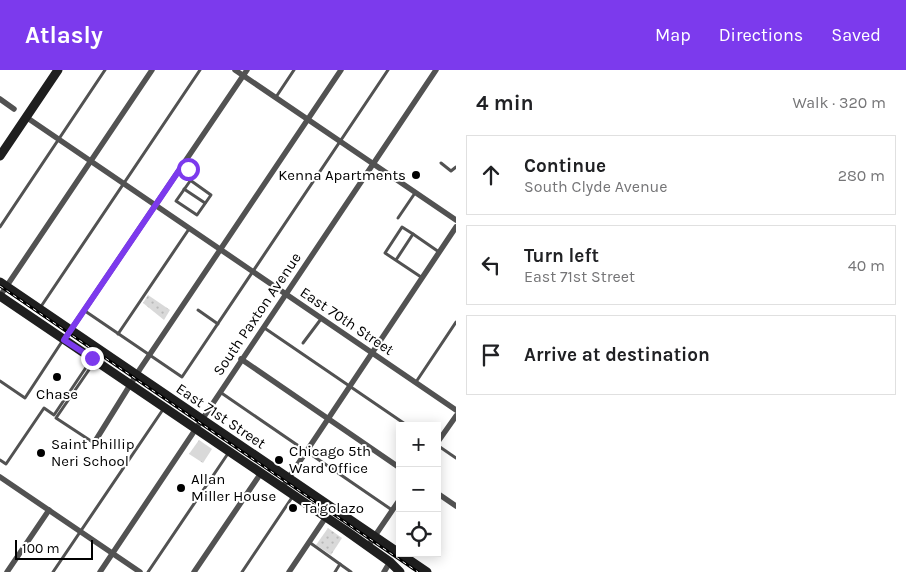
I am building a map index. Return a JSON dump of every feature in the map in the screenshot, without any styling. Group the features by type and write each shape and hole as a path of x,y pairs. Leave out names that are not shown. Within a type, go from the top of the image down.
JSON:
{"main road":[{"path":"0,156 58,70"},
{"name":"East 71st Street","path":"3,284 427,572"},
{"name":"East 71st Street","path":"0,296 326,517 390,562 400,572"}],"street":[{"path":"0,296 3,284 91,162 152,70"},
{"path":"234,70 245,73 275,98 456,220"},
{"path":"94,443 150,355 341,70"},
{"name":"South Paxton Avenue","path":"100,572 436,70"},
{"path":"64,340 245,73"},
{"path":"0,100 14,109"},
{"name":"East 70th Street","path":"26,118 456,410"},
{"path":"282,488 456,228"},
{"path":"241,359 399,467"},
{"path":"441,438 456,416"},
{"path":"194,572 262,474"},
{"path":"0,477 140,572"},
{"path":"441,496 456,506"},
{"path":"368,546 396,504"},
{"path":"7,572 49,510"},
{"path":"289,572 326,517"},
{"path":"384,572 390,562"}],"lane":[{"path":"0,227 106,70"},
{"path":"40,309 200,70"},
{"path":"275,98 294,70"},
{"path":"85,311 182,378 388,70"},
{"path":"441,163 451,171 456,167"},
{"path":"182,166 195,174 190,180 176,201 197,215 211,195 190,180"},
{"path":"184,189 205,203"},
{"path":"398,218 415,193"},
{"path":"422,278 385,252 402,227 440,252"},
{"path":"118,334 189,228"},
{"path":"396,260 413,234"},
{"path":"198,310 218,324"},
{"path":"304,343 322,318"},
{"path":"416,382 456,322"},
{"path":"263,327 402,422"},
{"path":"0,381 25,398 64,340"},
{"path":"94,359 56,418 94,443"},
{"path":"0,460 6,464 44,408 54,415 94,359"},
{"path":"219,392 392,510"},
{"path":"53,572 164,408"},
{"path":"441,447 456,458"},
{"path":"148,572 229,452"},
{"path":"242,572 294,495"},
{"path":"309,542 351,572"},
{"path":"335,572 340,564"}],"green space":[{"path":"148,295 170,310 164,320 143,303"},
{"path":"199,440 212,449 203,463 189,454"},
{"path":"328,528 342,538 331,555 316,545"}],"railway":[{"path":"0,286 418,572"}],"place":[{"name":"Kenna Apartments","path":"416,175"},
{"name":"Chase","path":"57,377"},
{"name":"Saint Phillip Neri School","path":"41,453"},
{"name":"Chicago 5th Ward Office","path":"279,460"},
{"name":"Allan Miller House","path":"181,488"},
{"name":"Ta'golazo","path":"293,508"}],"route":[{"path":"92,358 64,340 182,166 188,169"}]}
